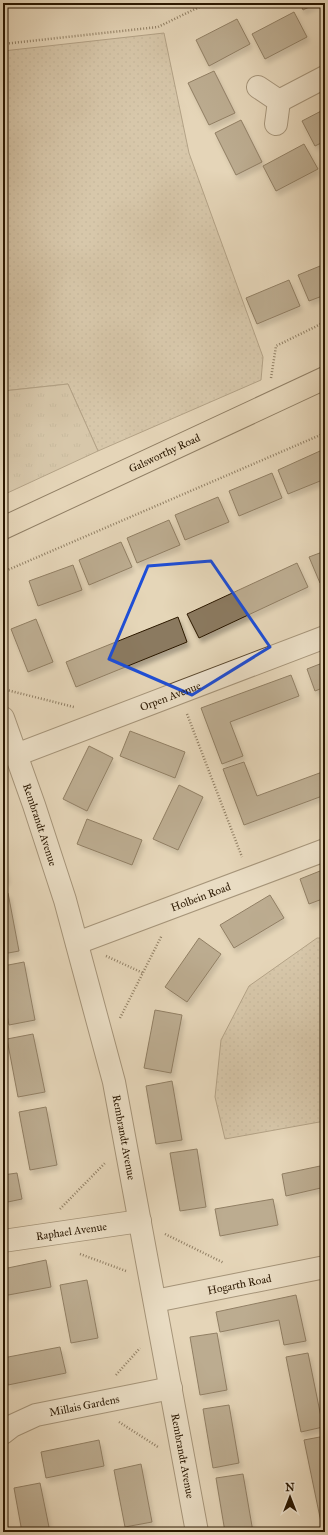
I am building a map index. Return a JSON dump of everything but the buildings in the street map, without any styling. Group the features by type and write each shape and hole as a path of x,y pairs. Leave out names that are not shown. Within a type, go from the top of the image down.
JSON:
{"main road":[{"name":"Galsworthy Road","path":"3,528 325,378"}],"street":[{"path":"279,102 325,77"},
{"path":"258,87 279,102"},
{"path":"276,124 279,102"},
{"name":"Orpen Avenue","path":"15,754 325,637"},
{"path":"3,718 15,754"},
{"name":"Rembrandt Avenue","path":"15,754 60,885 114,1082 197,1532"},
{"name":"Holbein Road","path":"77,943 325,850"},
{"name":"Raphael Avenue","path":"3,1242 140,1221"},
{"name":"Hogarth Road","path":"155,1302 325,1268"},
{"name":"Millais Gardens","path":"3,1433 12,1426 36,1415 171,1388"}],"path":[{"path":"195,9 197,3"},
{"path":"3,44 158,27 206,3"},
{"path":"267,404 276,346 325,322"},
{"path":"3,572 325,433"},
{"path":"3,690 78,708"},
{"path":"179,693 251,878"},
{"path":"105,1047 178,905"},
{"path":"77,943 143,973"},
{"path":"140,1221 258,1281"}],"highlighted area":[{"path":"211,561 270,647 192,695 109,659 148,566"}],"green space":[{"path":"164,33 189,153 263,357 261,380 98,451 68,384 3,391 3,51"},
{"path":"68,384 98,451 3,495 3,391"},
{"path":"317,938 325,938 325,1121 225,1139 215,1097 221,1040 249,986"}]}
